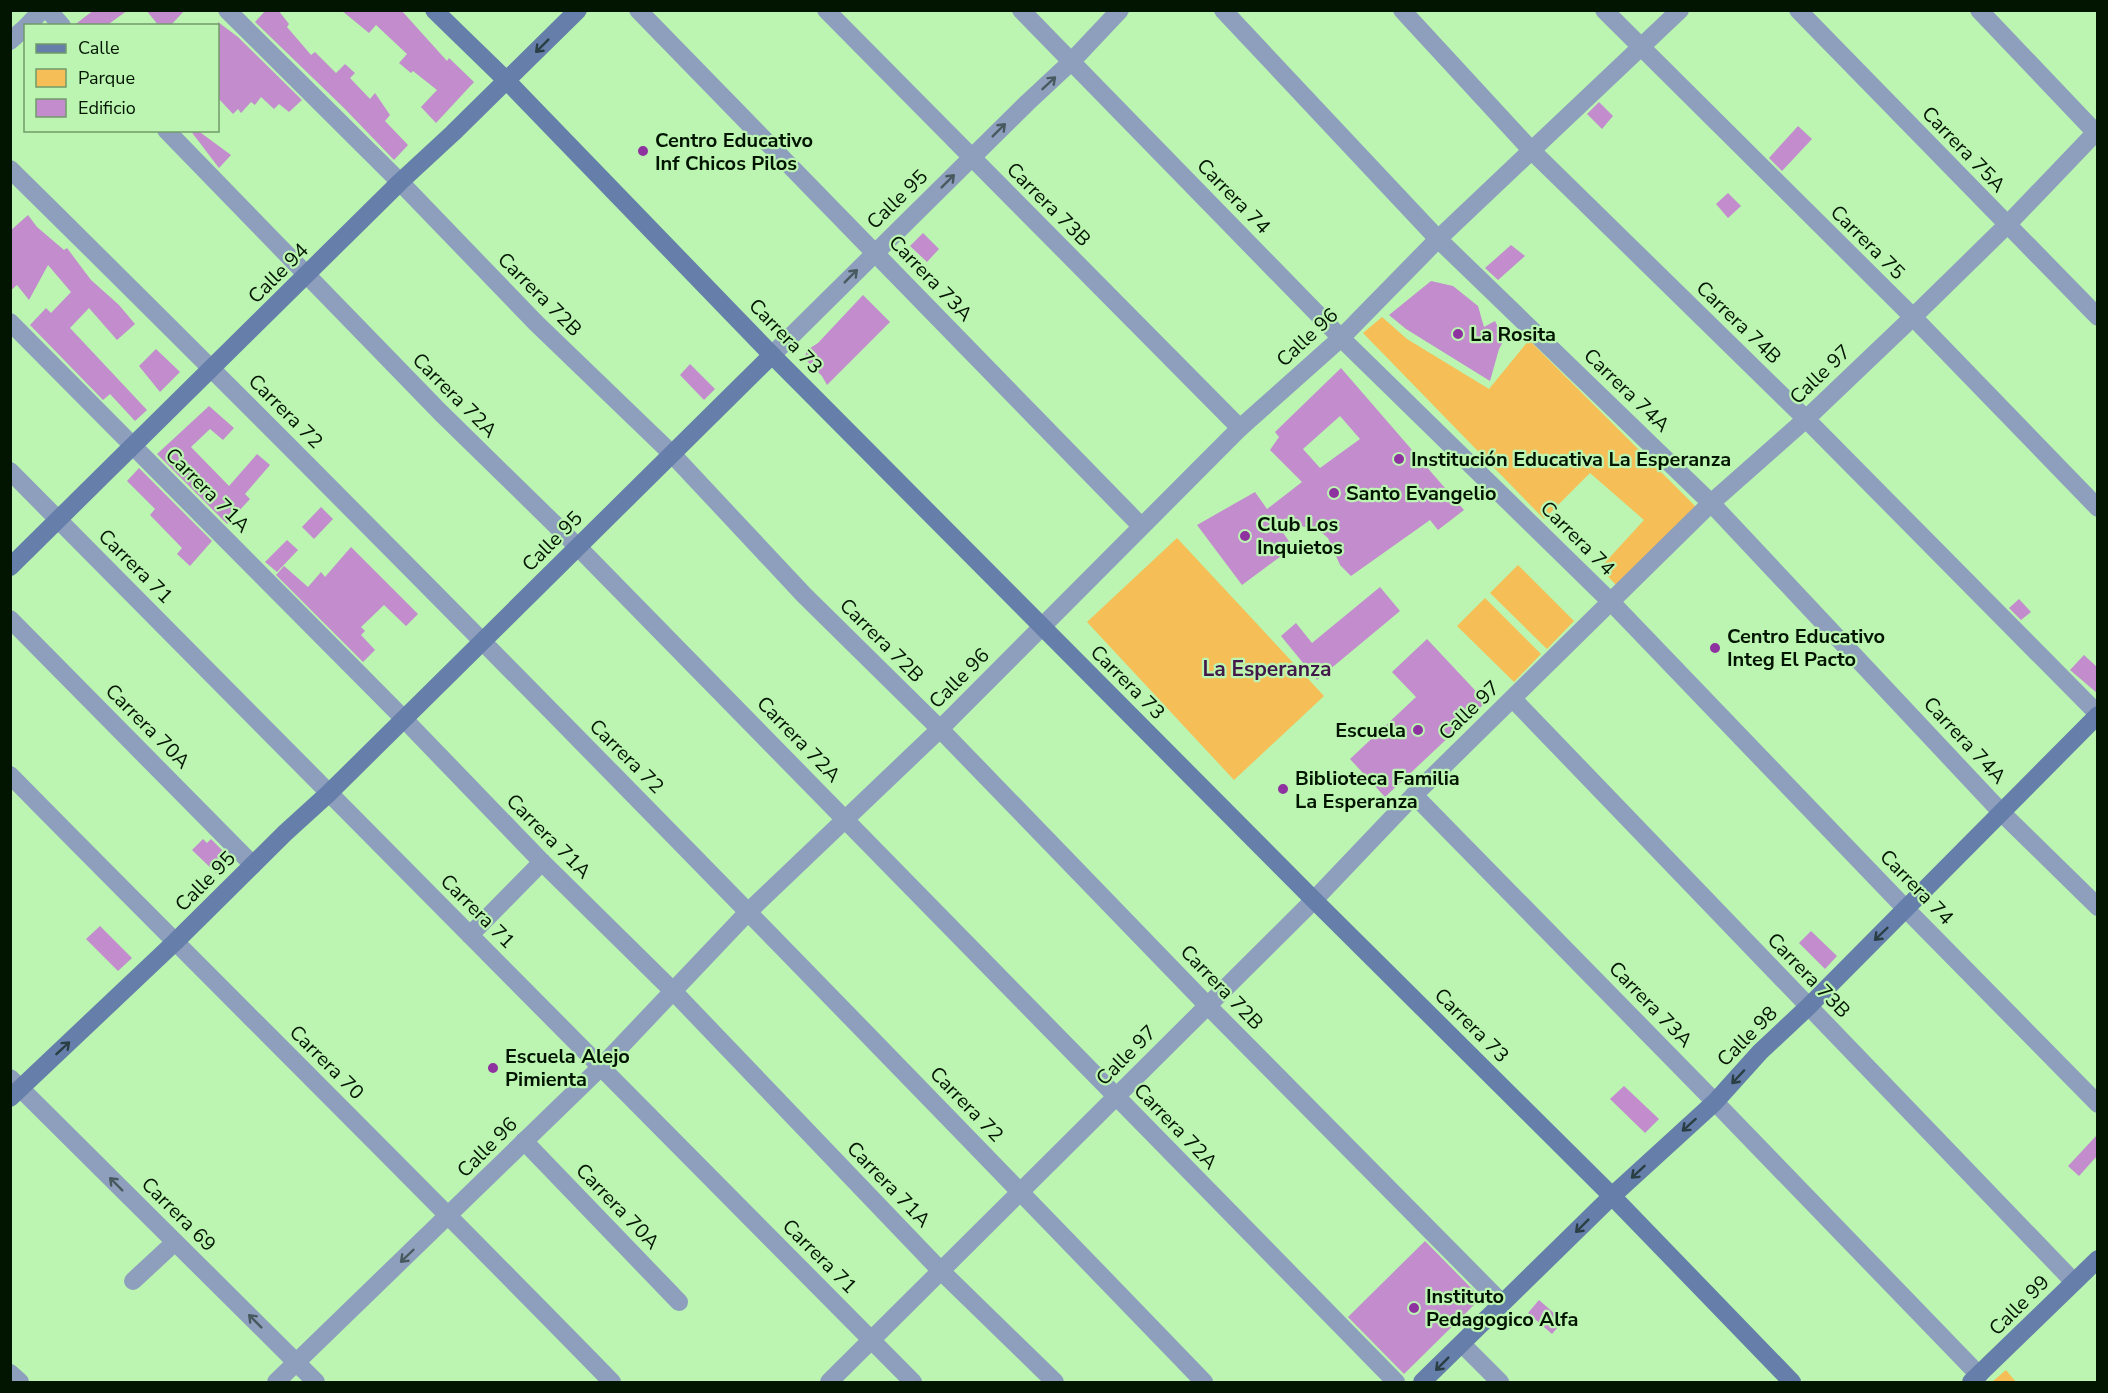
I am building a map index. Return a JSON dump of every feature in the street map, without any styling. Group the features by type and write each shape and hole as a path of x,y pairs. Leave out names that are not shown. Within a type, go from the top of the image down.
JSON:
{"street":[{"path":"28,24 42,10"},
{"path":"48,10 60,24"},
{"name":"Carrera 72B","path":"227,10 400,182 536,323 672,454 804,595 940,729 1208,1006 1502,1303"},
{"name":"Carrera 73","path":"434,10 507,81 772,355 1041,626 1612,1196 1792,1383"},
{"name":"Calle 94","path":"10,567 400,182 578,10"},
{"name":"Carrera 73A","path":"638,10 1141,526"},
{"name":"Carrera 73B","path":"826,10 1240,428"},
{"name":"Carrera 74","path":"1021,10 1341,338 1611,602 2097,1104"},
{"name":"Calle 95","path":"14,1088 175,942 404,719 875,252 1071,62 1120,10"},
{"name":"Carrera 74A","path":"1223,10 1438,239 1711,503 2002,813 2097,907"},
{"name":"Carrera 74B","path":"1402,10 1531,150 1806,419 2097,714"},
{"name":"Carrera 75","path":"1604,10 1913,317 2097,508"},
{"name":"Calle 96","path":"276,1383 602,1066 749,911 940,729 1240,428 1341,338 1438,239 1680,10"},
{"name":"Carrera 75A","path":"1798,10 2097,317"},
{"path":"1979,10 2097,132"},
{"path":"10,41 24,28"},
{"name":"Carrera 72A","path":"168,132 441,413 578,547 845,818 1396,1383"},
{"name":"Calle 97","path":"829,1383 1314,900 1414,795 1711,503 1806,419 1913,317 2097,132"},
{"name":"Carrera 72","path":"10,169 213,369 749,911 1204,1383"},
{"name":"Carrera 71A","path":"10,322 404,719 542,862 673,991 942,1272 1055,1383"},
{"name":"Carrera 71","path":"10,471 602,1066 913,1383"},
{"name":"Carrera 70A","path":"10,619 253,865"},
{"name":"Carrera 73B","path":"1513,699 2074,1282"},
{"name":"Calle 98","path":"1422,1383 1612,1196 1715,1102 1760,1052 1808,1008 2097,714"},
{"name":"Carrera 70","path":"10,775 450,1216 612,1383"},
{"name":"Carrera 73A","path":"1414,795 1715,1102 1975,1379"},
{"path":"470,935 542,862"},
{"name":"Carrera 69","path":"14,1088 175,1242 316,1383"},
{"name":"Carrera 70A","path":"524,1141 679,1302"},
{"path":"133,1281 175,1242"},
{"name":"Calle 99","path":"1975,1379 2097,1259"},
{"path":"1462,1344 1500,1383"},
{"path":"10,1373 20,1383"}],"green space":[{"path":"1382,317 1407,339 1489,389 1529,340 1696,507 1617,586 1600,568 1644,520 1590,473 1544,519 1363,333"},
{"path":"1177,538 1324,696 1234,780 1087,622"},
{"path":"1518,565 1574,621 1547,649 1490,593"},
{"path":"1485,598 1541,654 1514,682 1457,626"},
{"path":"2006,1370 2016,1382 1992,1382"}],"building":[{"path":"94,10 128,10 109,24 76,24"},
{"path":"146,10 185,10 172,24 157,24"},
{"path":"266,10 278,10 289,24 287,27 311,55 315,52 336,73 345,64 355,73 350,78 370,99 375,93 390,115 385,121 408,145 394,160 255,22"},
{"path":"341,10 401,10 447,61 449,58 474,82 436,123 421,107 437,90 399,63 407,54 376,25 369,33"},
{"path":"218,22 238,37 302,100 289,112 279,104 274,109 261,97 255,105 251,102 241,113 238,109 233,114 219,99"},
{"path":"1599,102 1613,116 1602,129 1587,114"},
{"path":"1798,126 1812,139 1782,171 1769,158"},
{"path":"192,132 200,132 231,155 219,168"},
{"path":"1728,193 1741,206 1728,218 1716,204"},
{"path":"28,215 37,227 64,250 67,248 91,280 119,305 135,324 117,340 89,308 70,328 147,410 135,421 110,394 103,400 30,325 46,308 51,313 71,292 48,265 29,300 17,285 10,291 10,231"},
{"path":"923,233 939,249 927,262 910,246"},
{"path":"1511,245 1525,256 1498,280 1485,268"},
{"name":"La Rosita","path":"1431,281 1453,286 1478,306 1484,327 1495,321 1504,340 1499,349 1490,381 1406,329 1389,315"},
{"path":"863,295 890,322 827,385 805,357 807,350 818,343"},
{"path":"156,349 180,372 160,392 139,366"},
{"path":"690,364 715,389 704,400 680,375"},
{"path":"1341,368 1464,510 1438,530 1430,520 1351,576 1340,565 1328,538 1321,532 1272,517 1293,547 1242,585 1197,525 1255,492 1267,509 1302,482 1270,450 1279,437 1275,432","holes":["1340,416 1360,439 1320,468 1303,449"]},
{"path":"209,406 234,428 223,440 210,429 191,447 229,486 257,454 270,465 245,494 250,499 227,524 157,454"},
{"path":"139,468 212,541 190,566 177,554 182,548 150,515 155,509 127,481"},
{"path":"321,507 333,519 314,539 302,527"},
{"path":"287,540 298,550 277,572 265,562"},
{"path":"351,547 418,614 406,626 384,605 361,627 365,631 361,635 375,650 363,662 276,575 284,566 308,587 321,572 325,577"},
{"path":"1380,587 1400,611 1317,680 1281,636 1296,623 1312,643"},
{"path":"2019,599 2031,612 2021,620 2009,608"},
{"name":"Escuela","path":"1427,639 1486,702 1385,797 1350,759 1416,697 1392,672"},
{"path":"2084,655 2097,667 2097,693 2070,670"},
{"path":"203,839 207,843 211,839 230,858 216,873 192,850"},
{"path":"100,926 132,958 118,971 86,939"},
{"path":"1811,931 1837,956 1825,969 1799,943"},
{"path":"1624,1086 1659,1119 1645,1133 1610,1099"},
{"path":"2097,1135 2097,1156 2079,1176 2068,1166"},
{"name":"Instituto Pedagogico Alfa","path":"1425,1241 1481,1298 1404,1374 1348,1317"},
{"path":"1539,1300 1563,1321 1552,1334 1528,1313"}],"place":[{"name":"Centro Educativo Inf Chicos Pilos","path":"643,151"},
{"name":"La Rosita","path":"1458,334"},
{"name":"Institución Educativa La Esperanza","path":"1399,459"},
{"name":"Santo Evangelio","path":"1334,493"},
{"name":"Club Los Inquietos","path":"1245,536"},
{"name":"Centro Educativo Integ El Pacto","path":"1715,648"},
{"name":"Escuela","path":"1418,730"},
{"name":"Biblioteca Familia La Esperanza","path":"1283,789"},
{"name":"Escuela Alejo Pimienta","path":"493,1068"},
{"name":"Instituto Pedagogico Alfa","path":"1414,1308"}],"district":[{"name":"La Esperanza","path":"1267,669"}]}
